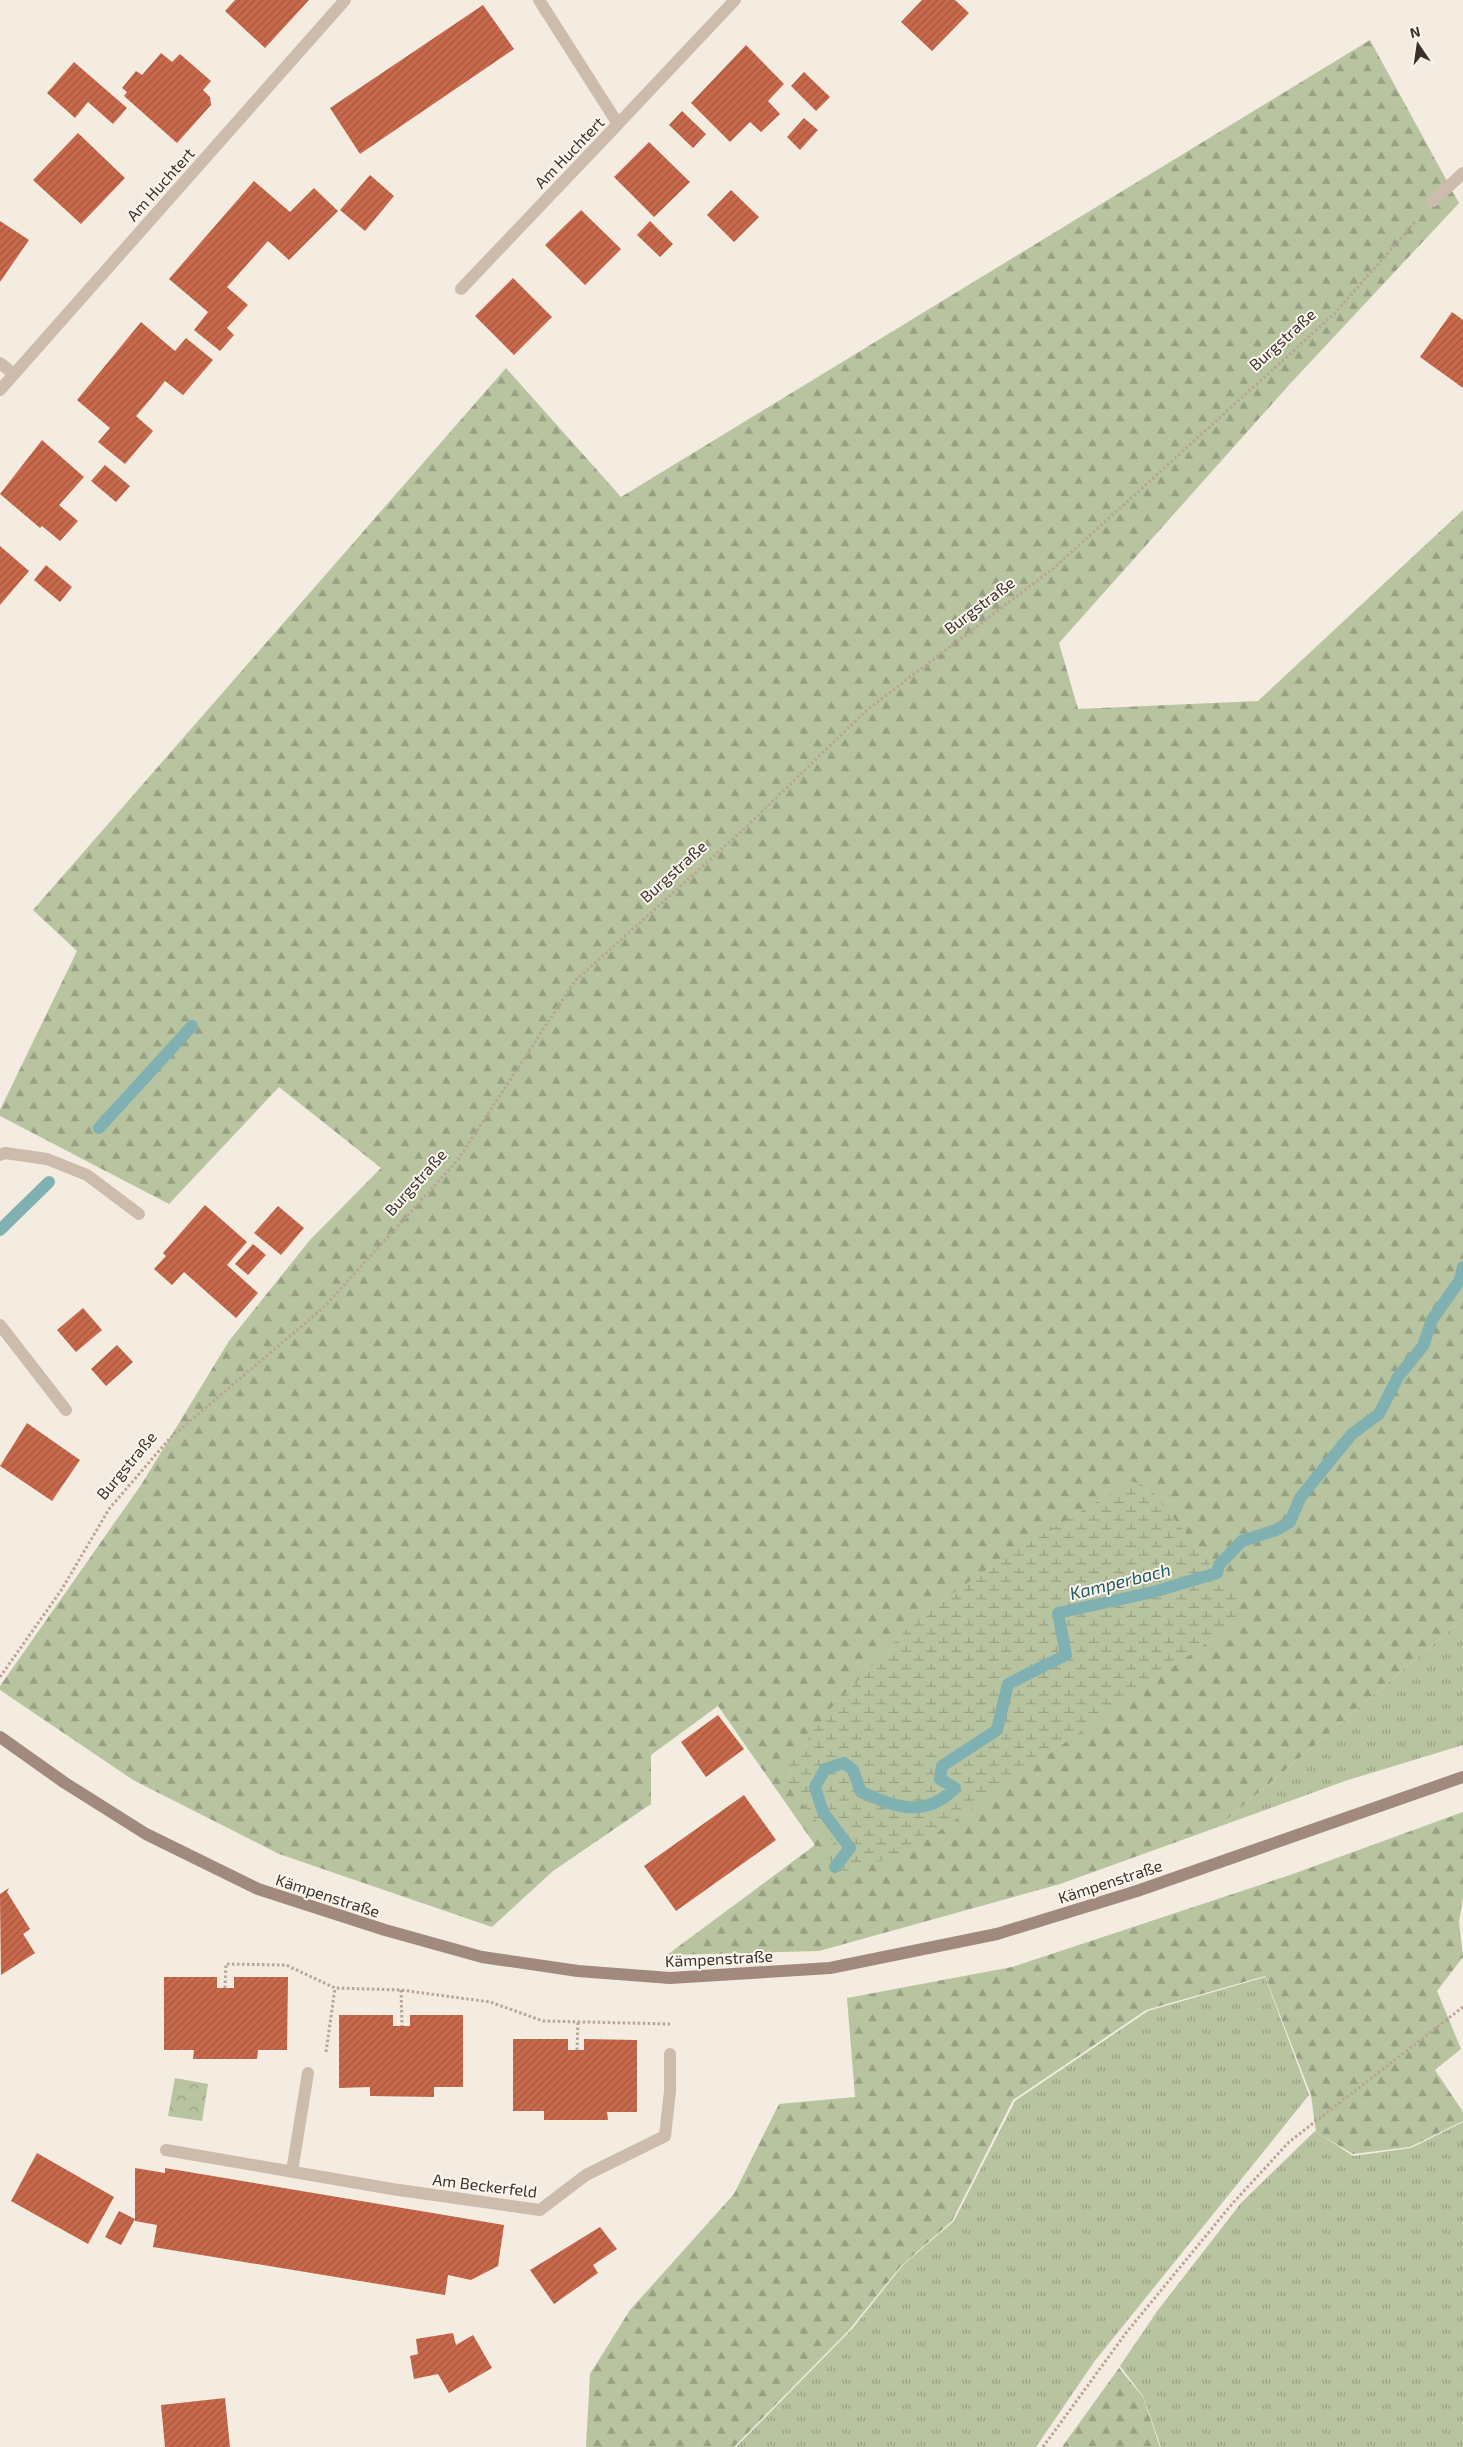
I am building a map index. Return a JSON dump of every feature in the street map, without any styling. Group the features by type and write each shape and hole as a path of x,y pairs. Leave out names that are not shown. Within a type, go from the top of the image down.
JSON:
{"street":[{"name":"Am Huchtert","path":"0,390 345,0"},
{"name":"Am Huchtert","path":"539,0 618,124"},
{"name":"Am Huchtert","path":"461,289 735,0"},
{"path":"1433,201 1463,174"},
{"path":"0,363 14,374"},
{"path":"0,1155 5,1153 47,1159 87,1175 139,1214"},
{"path":"0,1325 66,1410"},
{"name":"Kämpenstraße","path":"0,1737 65,1783 146,1834 258,1889 385,1930 482,1957 578,1971 670,1978 830,1968 997,1934 1137,1890 1463,1777"},
{"name":"Am Beckerfeld","path":"166,2150 292,2172 540,2210 586,2175 664,2136 670,2091 670,2054"},
{"path":"292,2172 308,2073"}],"path":[{"name":"Burgstraße","path":"0,1678 62,1589 109,1509 170,1438 323,1308 457,1161 575,981 745,828 868,709 1054,568 1335,313 1433,201"},
{"path":"225,1988 226,1964 286,1965 335,1988 401,1990 490,2002 543,2022 670,2024"},
{"path":"308,2073 323,2074 335,1988"},
{"path":"401,1990 402,2026"},
{"path":"1043,2447 1126,2332 1232,2204 1289,2142 1463,2007"},
{"path":"576,2050 578,2022"}],"green space":[{"path":"1370,40 1459,203 1288,386 1059,643 1078,709 1258,701 1463,510 1463,1619 1218,1827 1060,1884 819,1951 667,1955 815,1845 718,1706 651,1755 651,1804 553,1871 492,1927 279,1854 133,1780 0,1690 0,1686 141,1485 229,1341 310,1240 381,1168 279,1087 169,1204 0,1116 0,1110 77,951 33,910 506,368 621,497"},
{"path":"1131,1481 1149,1487 1239,1600 1239,1618 1224,1631 904,1856 875,1862 846,1879 823,1852 834,1843 790,1788 785,1777 788,1764 830,1709 919,1617 997,1562"},
{"path":"1463,1619 1463,1745 1345,1781 1218,1827"},
{"path":"1463,1812 1463,1897 1459,1922 1463,1957 1437,1991 1461,2049 1435,2070 1463,2112 1463,2121 1410,2147 1353,2154 1316,2132 1311,2095 1265,1976 1146,2010 1013,2100 952,2221 901,2266 849,2330 734,2447 586,2447 590,2374 630,2310 734,2194 779,2104 855,2097 847,1998 1012,1967 1290,1875"},
{"path":"1265,1977 1309,2095 1094,2362 1036,2447 736,2447 852,2329 903,2265 954,2221 1015,2101 1148,2011"},
{"path":"175,2078 208,2084 202,2121 168,2116"},
{"path":"1463,2122 1463,2447 1161,2447 1143,2396 1120,2366 1158,2310 1241,2203 1315,2131 1353,2156 1411,2148"},
{"path":"1119,2368 1143,2397 1160,2447 1062,2447"}],"building":[{"path":"235,0 309,0 265,48 225,11"},
{"path":"922,0 955,0 969,13 932,51 901,22"},
{"path":"483,5 514,49 360,154 330,108"},
{"path":"746,45 784,84 768,101 780,114 761,132 750,122 730,142 691,103"},
{"path":"161,53 172,62 180,54 211,81 203,90 210,97 211,105 177,143 124,96 127,92 122,88 136,71 142,75"},
{"path":"74,62 127,108 113,124 88,102 75,118 47,93"},
{"path":"804,72 830,97 816,111 791,86"},
{"path":"682,111 706,134 693,148 669,125"},
{"path":"804,118 818,130 800,150 787,137"},
{"path":"78,133 125,178 81,224 33,180"},
{"path":"649,142 690,182 654,217 614,177"},
{"path":"370,175 394,196 365,231 340,210"},
{"path":"254,181 290,212 314,188 338,211 289,260 268,241 227,287 248,305 227,328 234,335 220,351 194,330 208,312 169,279"},
{"path":"731,190 759,217 734,242 707,215"},
{"path":"581,210 621,249 585,285 545,245"},
{"path":"0,221 29,240 0,282"},
{"path":"650,221 673,244 660,257 637,235"},
{"path":"513,278 552,317 514,355 475,316"},
{"path":"1452,312 1463,320 1463,388 1420,357"},
{"path":"141,322 175,351 186,338 213,360 183,395 165,381 136,416 153,431 125,464 98,442 110,428 77,400"},
{"path":"42,440 84,477 59,505 78,521 60,541 42,526 40,528 0,494"},
{"path":"105,465 130,486 116,502 91,481"},
{"path":"0,546 29,571 0,605"},
{"path":"46,565 72,587 60,602 34,580"},
{"path":"205,1205 247,1242 227,1265 258,1293 236,1318 184,1272 172,1285 154,1269 166,1256 163,1253"},
{"path":"278,1206 304,1228 281,1255 254,1233"},
{"path":"253,1244 266,1255 248,1275 235,1264"},
{"path":"83,1308 102,1330 76,1352 57,1330"},
{"path":"117,1345 133,1362 106,1386 91,1369"},
{"path":"27,1423 80,1460 52,1501 0,1466"},
{"path":"718,1715 744,1749 706,1777 681,1742"},
{"path":"744,1795 776,1840 676,1911 644,1866"},
{"path":"9,1888 7,1892 30,1929 23,1934 35,1953 1,1975 0,1894"},
{"path":"164,1977 217,1977 217,1988 234,1988 234,1977 288,1977 287,2050 258,2050 257,2059 193,2059 194,2050 164,2050"},
{"path":"339,2015 393,2015 393,2026 410,2026 410,2015 463,2015 463,2087 434,2087 434,2097 370,2096 370,2087 339,2088"},
{"path":"513,2039 568,2039 568,2050 584,2050 584,2039 637,2040 637,2112 607,2112 608,2120 544,2120 544,2111 513,2111"},
{"path":"37,2153 114,2197 88,2244 11,2201"},
{"path":"135,2168 165,2173 165,2168 504,2225 498,2266 471,2280 448,2275 445,2295 153,2247 157,2225 135,2221"},
{"path":"119,2211 135,2219 121,2245 105,2237"},
{"path":"600,2227 617,2249 593,2265 598,2273 554,2304 530,2270"},
{"path":"453,2333 456,2345 473,2335 492,2368 449,2393 438,2374 414,2379 410,2356 418,2354 416,2339"},
{"path":"225,2398 230,2447 165,2447 161,2405"}],"waterway":[{"path":"99,1128 192,1026"},
{"path":"0,1230 49,1182"},
{"name":"Kamperbach","path":"835,1867 850,1848 823,1812 815,1787 825,1769 844,1763 853,1770 861,1792 898,1806 921,1807 933,1804 944,1798 955,1788 940,1779 942,1766 997,1730 1008,1684 1066,1655 1058,1613 1153,1592 1217,1573 1219,1565 1242,1541 1276,1530 1290,1522 1300,1498 1333,1457 1352,1434 1379,1414 1398,1377 1423,1346 1432,1320 1460,1280 1463,1267"}]}
